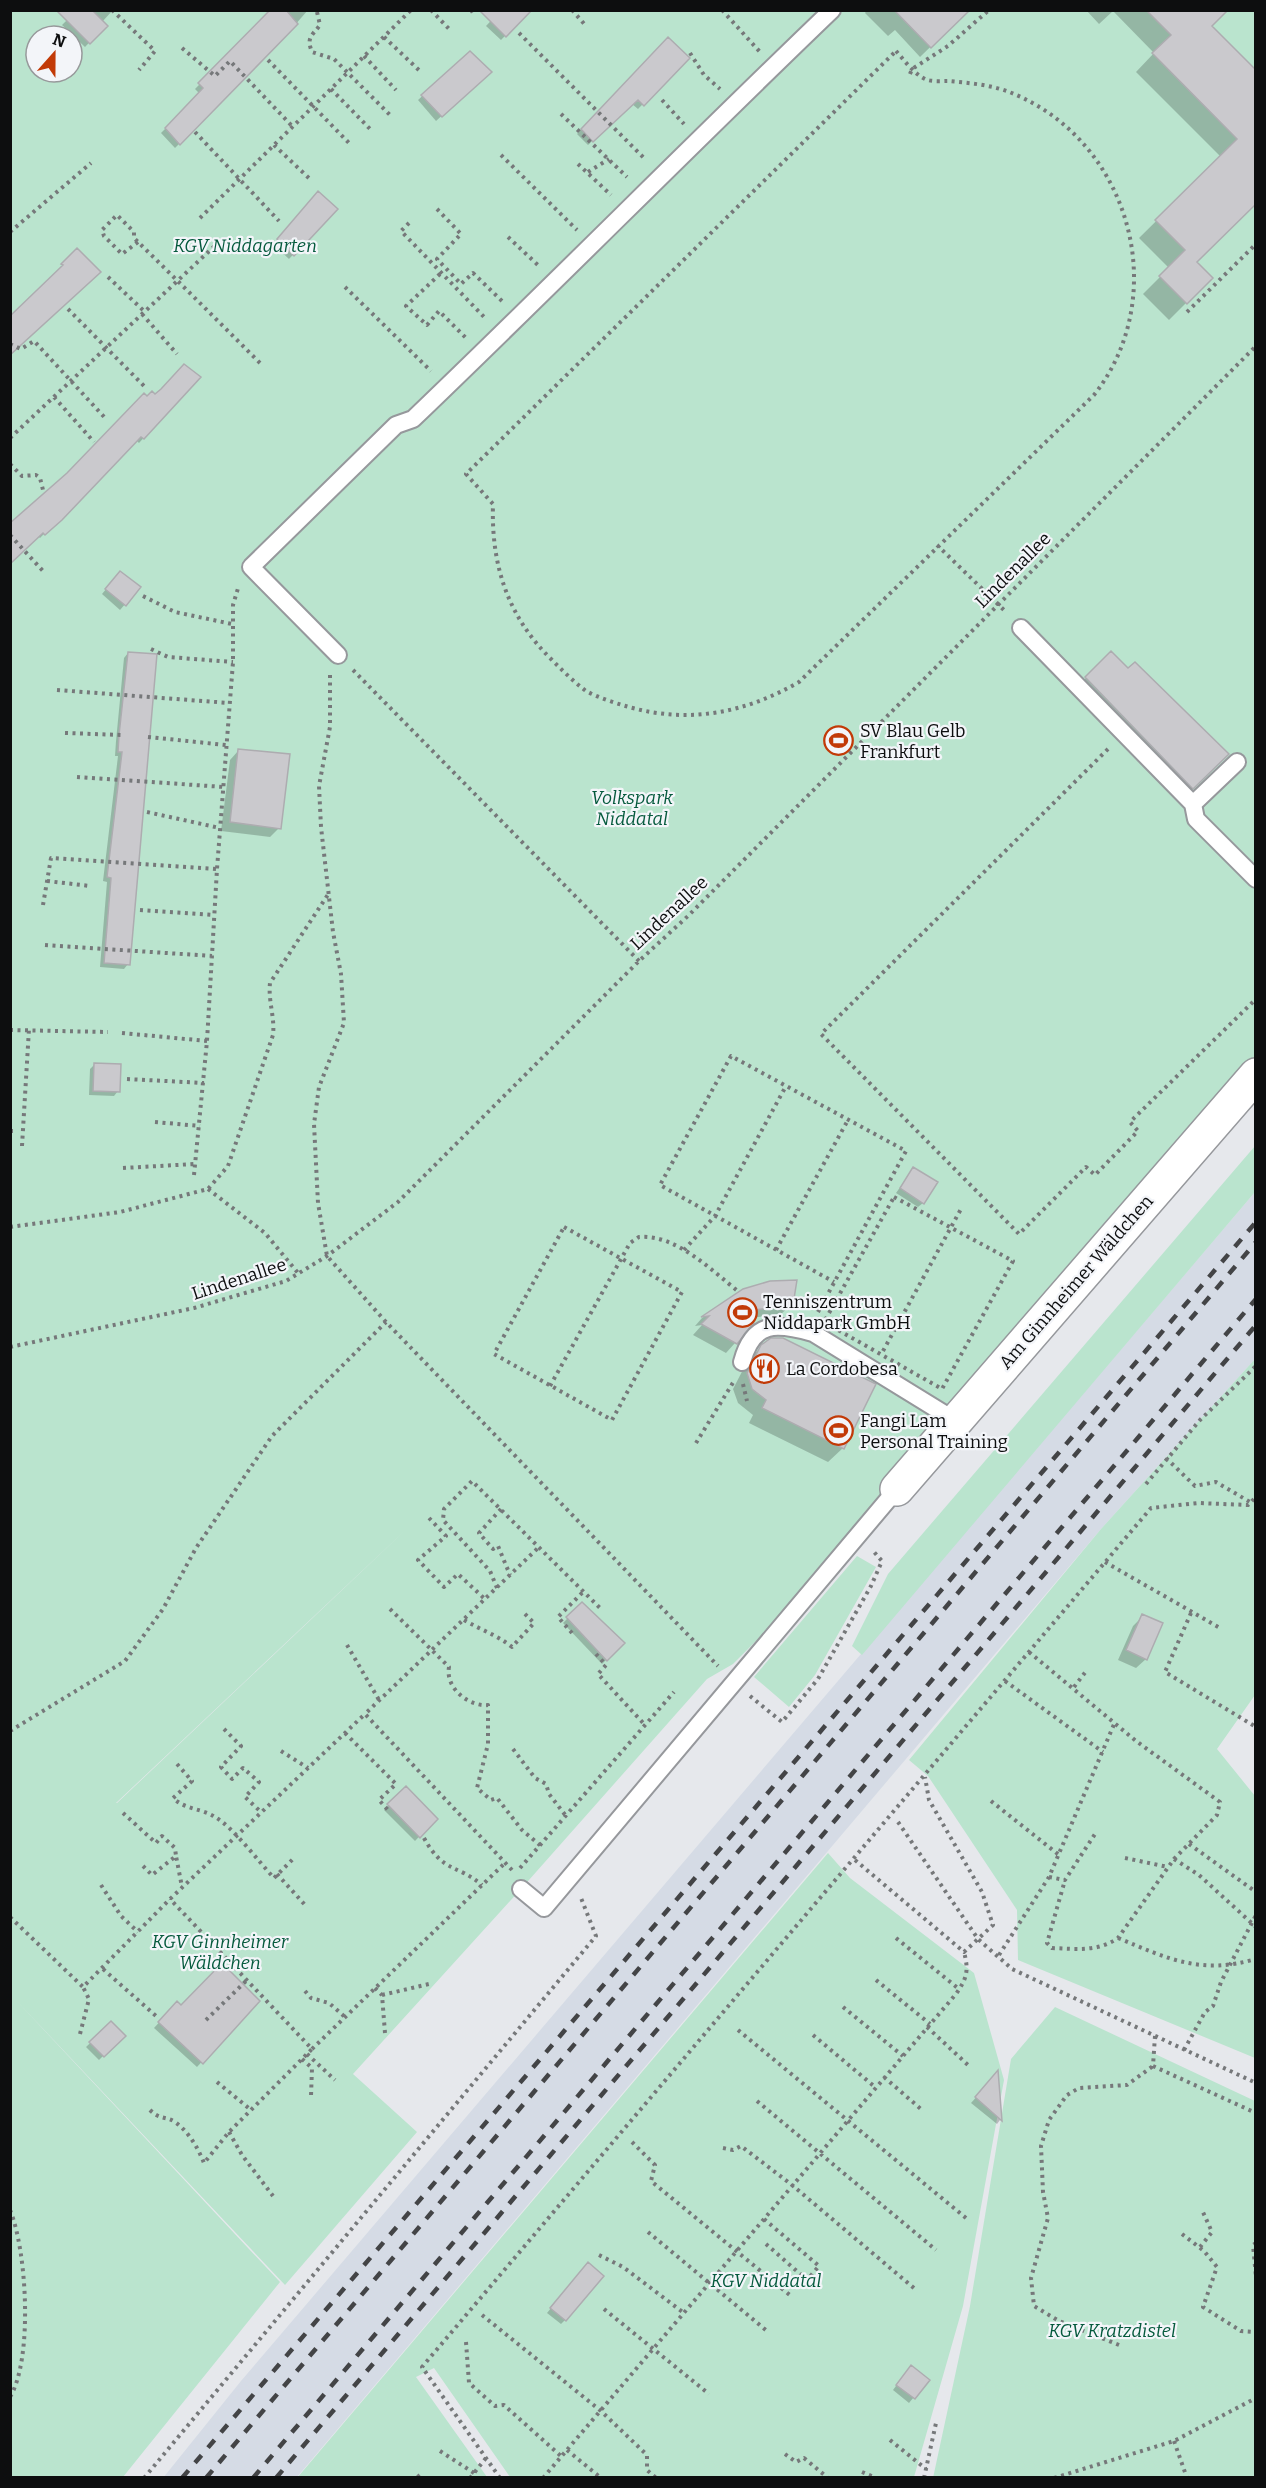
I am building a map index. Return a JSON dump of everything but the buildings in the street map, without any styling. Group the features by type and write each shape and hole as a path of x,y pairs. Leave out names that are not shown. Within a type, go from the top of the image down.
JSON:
{"street":[{"name":"Am Ginnheimer Wäldchen","path":"897,1489 1256,1075"}],"lane":[{"path":"334,651 251,567 396,425 413,419 447,387 832,10"},
{"path":"1021,628 1125,731 1193,804 1196,819 1256,879"},
{"path":"1193,804 1237,762"},
{"path":"742,1362 752,1338 772,1326 786,1325 807,1332 956,1421"},
{"path":"521,1889 544,1908 738,1686 897,1489"}],"path":[{"path":"112,10 155,51 139,70"},
{"path":"200,218 411,10"},
{"path":"431,10 451,31"},
{"path":"572,10 586,26"},
{"path":"722,10 774,66"},
{"path":"911,71 948,46 988,10"},
{"path":"317,12 320,25 310,34 308,42 312,52 334,59 390,115"},
{"path":"519,33 661,175"},
{"path":"384,37 422,74"},
{"path":"182,48 215,76 230,61 293,127"},
{"path":"896,51 911,71 927,80 967,83 1013,93 1060,120 1080,139 1114,188 1128,223 1134,251 1132,315 1122,349 1108,377 1094,395 937,545 799,682 758,703 736,710 699,716 672,716 614,703 588,692 531,638 505,594 492,536 493,504 466,474 896,51"},
{"path":"690,53 704,75 736,103"},
{"path":"364,56 396,90"},
{"path":"268,60 312,108 349,143"},
{"path":"332,89 372,131"},
{"path":"662,100 698,140"},
{"path":"561,114 627,177"},
{"path":"195,132 279,221"},
{"path":"274,145 312,181"},
{"path":"501,155 547,200 549,206 592,244"},
{"path":"588,172 609,159"},
{"path":"10,232 91,163"},
{"path":"578,164 627,210"},
{"path":"437,209 461,234 437,259 461,284 473,273 519,317"},
{"path":"138,242 122,255 104,236 102,230 117,215 134,232 134,238 260,363"},
{"path":"409,223 401,231 501,334"},
{"path":"508,237 555,281"},
{"path":"10,438 220,240"},
{"path":"1187,312 1256,244"},
{"path":"440,273 406,306 427,325 439,311 481,354"},
{"path":"108,277 143,312 177,354"},
{"path":"345,287 447,387"},
{"path":"68,309 146,388"},
{"path":"10,344 21,349 34,341 107,420"},
{"name":"Lindenallee","path":"10,1347 194,1308 286,1281 327,1256 398,1202 639,961 688,916 1256,346"},
{"path":"54,397 94,442"},
{"path":"10,464 22,476 36,475 40,478 44,495"},
{"path":"10,536 43,571"},
{"path":"937,545 1021,628"},
{"path":"194,1175 204,1083 233,662 233,605 241,579 251,567"},
{"path":"143,596 175,612 232,624"},
{"path":"152,649 168,657 233,662"},
{"path":"334,651 330,727 319,786 321,827 333,932 341,974 344,1023 319,1086 314,1124 318,1203 327,1256 386,1322 738,1686 782,1722 818,1679 881,1567"},
{"path":"334,651 639,961"},
{"path":"57,690 229,703"},
{"path":"1125,731 821,1034 1019,1234 1086,1167 1095,1175 1138,1131 1130,1122 1256,999"},
{"path":"65,733 123,735"},
{"path":"148,737 226,745"},
{"path":"77,777 224,787"},
{"path":"147,812 220,828"},
{"path":"43,905 51,858 217,869"},
{"path":"47,881 90,886"},
{"path":"10,1227 120,1212 208,1189 228,1166 273,1035 270,983 278,968 309,928 330,892"},
{"path":"140,910 214,915"},
{"path":"45,945 212,956"},
{"path":"22,1146 29,1029"},
{"path":"10,1030 108,1032"},
{"path":"122,1033 207,1041"},
{"path":"807,1332 906,1151 731,1056 660,1185 834,1282"},
{"path":"127,1079 204,1083"},
{"path":"684,1250 715,1216 786,1086"},
{"path":"776,1250 848,1120"},
{"path":"155,1122 200,1126"},
{"path":"123,1168 194,1164"},
{"path":"208,1189 264,1233 298,1274"},
{"path":"894,1197 951,1228 1013,1261 942,1389 824,1322 894,1197"},
{"path":"873,1370 961,1209"},
{"path":"564,1227 622,1258 682,1292 612,1420 494,1354 564,1227"},
{"path":"550,1386 630,1244 639,1237 657,1237 684,1250 739,1292"},
{"path":"10,1731 125,1661 163,1609 196,1548 272,1436 386,1322"},
{"path":"1146,1484 1166,1458 1256,1366"},
{"path":"696,1443 735,1379"},
{"path":"1166,1458 1195,1486 1216,1482 1251,1502"},
{"path":"497,1588 490,1571 443,1521 444,1509 472,1481 600,1608"},
{"path":"500,2478 422,2367 855,1860 1151,1508 1198,1503 1248,1505 1256,1497"},
{"path":"501,1509 479,1533 493,1549 498,1546 510,1575"},
{"path":"429,1518 446,1536 418,1560 444,1587 458,1574 486,1600"},
{"path":"83,1987 170,1899 539,1547"},
{"path":"1105,1562 1220,1628"},
{"path":"572,1633 558,1617 584,1592"},
{"path":"390,1609 449,1667 447,1675 463,1698 481,1706 488,1705 488,1744 477,1788 491,1800 497,1798 522,1830 541,1846"},
{"path":"464,1620 482,1631 496,1634 512,1647 534,1623 524,1613"},
{"path":"1191,1613 1165,1672 1256,1727"},
{"path":"347,1645 378,1701"},
{"path":"1029,1652 1074,1687 1136,1741 1221,1802 1217,1815 1174,1859 1118,1938 1110,1943 1086,1950 1052,1948 1047,1942 1065,1880 1095,1834"},
{"path":"596,1654 606,1665 598,1674 645,1725"},
{"path":"1074,1687 1087,1670"},
{"path":"1005,1681 1103,1752"},
{"path":"365,1714 515,1874 674,1692"},
{"path":"999,1955 1048,1877 1059,1855 1115,1722"},
{"path":"224,1729 242,1746 221,1767 232,1779 243,1768 260,1782 245,1797 261,1812"},
{"path":"345,1733 396,1784 379,1800 388,1810"},
{"path":"513,1749 535,1778 546,1784 549,1794 566,1816"},
{"path":"281,1751 308,1768"},
{"path":"177,1764 192,1781 173,1798 190,1810 213,1815 225,1824 273,1878 295,1857"},
{"path":"925,1777 929,1800 982,1892 993,1925 964,1952"},
{"path":"991,1801 1059,1855"},
{"path":"123,1814 156,1843 162,1836 175,1848 182,1888"},
{"path":"898,1822 978,1939 999,1955 1012,1969 1256,2083"},
{"path":"424,1839 433,1856 458,1873 471,1876 482,1885"},
{"path":"1189,1844 1256,1892"},
{"path":"143,1866 152,1875 176,1856"},
{"path":"1125,1858 1168,1867"},
{"path":"1174,1859 1199,1875 1256,1927"},
{"path":"544,2478 903,2056 966,1978 968,1968 964,1952 855,1860"},
{"path":"150,2110 157,2118 174,2121 196,2145 204,2163 230,2132 312,2049 506,1862"},
{"path":"277,1874 306,1906"},
{"path":"144,2478 596,1936 572,1875"},
{"path":"1048,1877 1065,1880"},
{"path":"101,1885 121,1916 138,1932"},
{"path":"170,1899 312,2049"},
{"path":"1184,2050 1205,2012 1214,2006 1229,1966 1256,1916"},
{"path":"10,1917 83,1987 89,1999 80,2034"},
{"path":"896,1938 959,1989"},
{"path":"1118,1938 1178,1963 1229,1966 1256,1959"},
{"path":"103,1969 156,2016"},
{"path":"206,2020 247,1980"},
{"path":"876,1980 968,2065"},
{"path":"382,1995 429,1984"},
{"path":"375,1988 382,1995 385,2033"},
{"path":"305,1991 311,1998 329,2003 345,2017"},
{"path":"843,2007 903,2056"},
{"path":"738,2030 966,2218"},
{"path":"813,2036 875,2087"},
{"path":"1153,2066 1155,2036"},
{"path":"308,2054 335,2080"},
{"path":"302,2059 312,2068 311,2096"},
{"path":"1153,2066 1256,2113"},
{"path":"1119,2345 1059,2321 1034,2306 1031,2278 1048,2218 1043,2192 1041,2146 1049,2120 1067,2095 1079,2088 1127,2085 1153,2066"},
{"path":"884,2077 922,2109"},
{"path":"217,2082 251,2110"},
{"path":"757,2101 936,2250"},
{"path":"230,2132 242,2155 273,2196"},
{"path":"632,2142 655,2166 651,2181 791,2296"},
{"path":"723,2148 733,2150 741,2146 792,2185 915,2289"},
{"path":"10,2210 23,2256 25,2326 17,2385 10,2397"},
{"path":"1200,2247 1212,2232 1202,2210"},
{"path":"764,2219 819,2266 807,2280 766,2244"},
{"path":"648,2232 767,2331"},
{"path":"1182,2234 1200,2247 1216,2267 1203,2307 1241,2331 1256,2332"},
{"path":"1256,2243 1253,2246 1256,2277"},
{"path":"599,2255 623,2267 684,2313"},
{"path":"603,2309 709,2394"},
{"path":"483,2315 601,2411 647,2455 646,2470 656,2478"},
{"path":"466,2342 469,2383 495,2406 504,2405 562,2457"},
{"path":"1054,2478 1117,2456 1174,2441 1256,2398"},
{"path":"924,2478 936,2423"},
{"path":"890,2440 926,2469"},
{"path":"1174,2441 1187,2478"},
{"path":"567,2450 601,2478"},
{"path":"440,2451 474,2473"},
{"path":"785,2454 796,2462 804,2458 828,2478"},
{"path":"470,2478 486,2458"},
{"path":"862,2472 876,2478"}],"shaded area":[{"path":"1255,1192 1255,1359 1101,1529 297,2477 163,2478 241,2381"}],"green space":[{"name":"Volkspark Niddatal","path":"11,11 1255,11 1255,1065 790,1607 733,1664 707,1679 353,2074 417,2132 285,2285 14,1998 280,2282 123,2477 11,2477","holes":["414,1522 117,1803 116,1803"]},
{"path":"1255,1146 1255,1192 862,1655 852,1646 888,1574"},
{"path":"1255,1359 1255,1695 1217,1749 1255,1796 1255,2058 1018,1960 1017,1910 928,1776 909,1760 1101,1529"},
{"path":"857,1556 876,1567 815,1675 789,1707 754,1677"},
{"name":"KGV Niddatal","path":"828,1853 850,1878 974,1973 1004,2080 963,2306 914,2477 510,2477 434,2368 416,2377 487,2477 297,2478"},
{"name":"KGV Kratzdistel","path":"1055,2007 1255,2101 1255,2477 933,2478 970,2306 1011,2059"}],"railway":[{"path":"182,2478 1256,1222"},
{"path":"206,2478 1256,1242"},
{"path":"253,2478 1256,1299"},
{"path":"276,2478 1256,1325"}],"place":[{"name":"SV Blau Gelb Frankfurt","path":"839,741"},
{"name":"Tenniszentrum Niddapark GmbH","path":"742,1312"},
{"name":"La Cordobesa","path":"765,1369"},
{"name":"Fangi Lam Personal Training","path":"839,1431"}],"park label":[{"name":"KGV Niddagarten","path":"245,246"},
{"name":"KGV Ginnheimer Wäldchen","path":"220,1952"}]}
